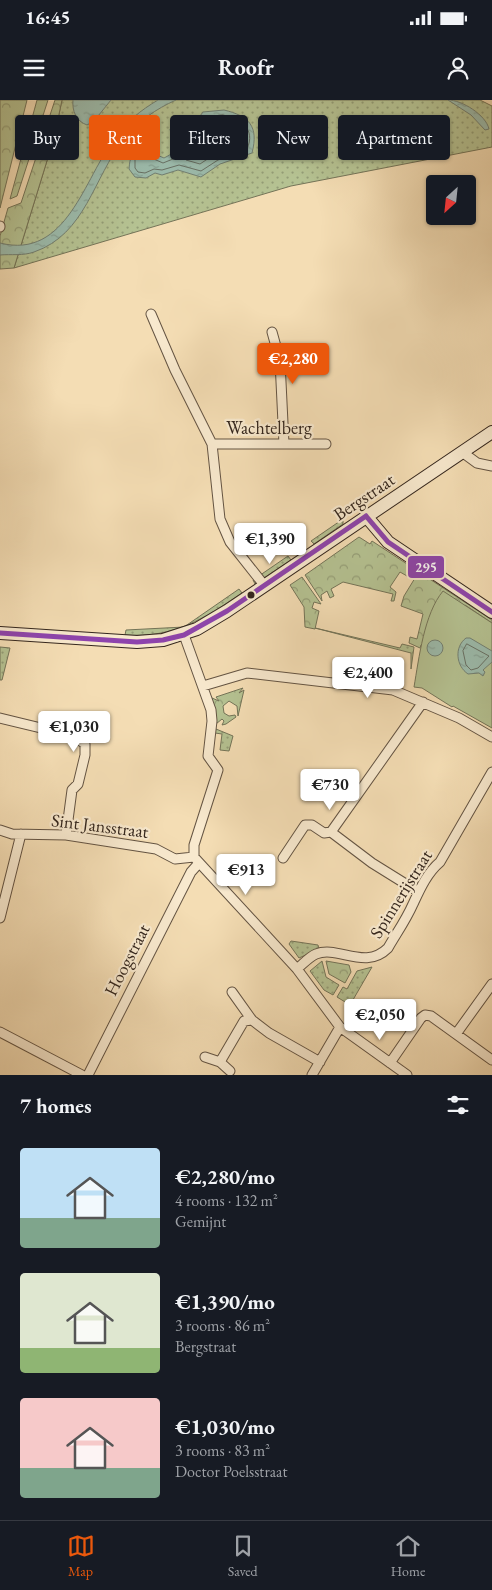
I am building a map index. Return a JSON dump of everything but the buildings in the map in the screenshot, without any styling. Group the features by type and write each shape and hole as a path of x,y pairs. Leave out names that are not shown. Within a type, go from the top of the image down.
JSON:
{"street":[{"path":"151,314 175,370 212,444 223,531 264,585"},
{"path":"272,332 280,361 284,444"},
{"name":"Bergstraat","path":"0,633 137,642 163,640 197,629 492,432"},
{"name":"Wachtelberg","path":"212,444 326,444"},
{"path":"462,452 477,464 492,466"},
{"path":"366,516 388,542 492,612"},
{"path":"184,634 204,686 212,721 208,756 218,770 193,851 196,860 297,969 340,1027 407,1075"},
{"path":"204,686 232,676 246,674 384,689 423,702 459,718 492,737"},
{"path":"331,832 423,702"},
{"path":"0,718 74,736 85,744 85,755 78,784 72,790 66,835"},
{"name":"Spinnerijstraat","path":"297,969 316,954 325,953 361,959 382,955 414,904 417,891 432,868 440,862 492,772"},
{"path":"283,858 305,825 312,825 324,833 331,832 372,863 417,891"},
{"name":"Sint Jansstraat","path":"0,830 21,834 66,835 156,849 175,858 196,860"},
{"path":"0,918 21,834"},
{"name":"Hoogstraat","path":"88,1075 196,860"},
{"path":"456,1034 492,984"},
{"path":"232,992 252,1020 270,1033 320,1062"},
{"path":"390,1062 424,1015 431,1016 492,1060"},
{"path":"220,1062 244,1022 252,1020"},
{"path":"312,1075 340,1027"},
{"path":"0,1032 82,1075"},
{"path":"206,1057 220,1062 230,1071"}],"green space":[{"path":"0,100 27,100 23,115 15,115 15,148 0,208"},
{"path":"37,100 48,100 43,115 33,115"},
{"path":"55,100 62,100 59,115 50,115"},
{"path":"62,100 480,100 492,106 492,147 450,155 450,115 338,115 338,160 425,160 291,186 14,268 47,160 79,160 79,115 59,115"},
{"path":"21,160 29,160 17,196 10,199"},
{"path":"35,160 47,160 14,268 0,269 0,236 8,208 21,203"},
{"path":"343,519 343,524 314,544 311,541"},
{"path":"359,537 370,544 372,541 407,564 409,574 407,576 400,572 390,587 396,592 394,601 391,601 393,594 343,582 331,589 334,596 330,598 327,591 321,595 322,601 305,575"},
{"path":"288,556 291,560 255,584 253,580"},
{"path":"425,576 492,620 492,623 465,605 420,648 409,643 410,637 417,639 423,614 401,606 404,596 415,578"},
{"path":"302,577 321,604 314,602 312,608 319,611 315,629 305,627 304,607 290,585"},
{"path":"239,589 242,593 201,619 186,625"},
{"path":"443,591 492,623 492,728 452,707 422,688 414,687 420,650 427,624 431,612"},
{"path":"181,627 159,633 125,635 126,630"},
{"path":"315,628 400,648 402,644 414,647 411,669 411,653"},
{"path":"0,647 10,648 2,680 0,680"},
{"path":"243,688 239,693 244,690 238,716 237,706 229,701 223,706 224,713 229,716 235,715 236,717 226,724 222,725 224,721 222,719 216,724 212,698 219,701 216,697"},
{"path":"216,729 233,736 229,751 220,750 222,734 215,733"},
{"path":"291,941 318,945 319,949 299,958 289,944"},
{"path":"322,961 326,977 339,985 333,995 324,990 310,971"},
{"path":"326,961 349,965 351,972 345,983 329,974"},
{"path":"372,967 350,1005 337,997 343,987 347,989 357,971"}],"water":[{"path":"73,100 111,100 99,115 89,115 89,124 87,125 79,120 79,115 75,115"},
{"path":"158,100 176,100 149,115 137,115"},
{"path":"448,100 473,109 487,124 489,129 485,130 471,115"},
{"path":"224,110 240,115 201,115 203,112"},
{"path":"248,122 253,129 254,136 252,153 248,154"},
{"path":"170,155 170,160 232,160 220,164 201,177 178,170 162,175 155,173 146,178 135,177 129,169 130,160 160,160 160,156 164,158"},
{"path":"101,160 110,160 87,203 66,232 52,244 34,252 0,255 0,243 23,245 42,239 58,228 83,193"},
{"path":"466,638 470,638 492,651 492,662 483,670 485,672 483,676 479,673 468,674 461,666 458,651"},
{"path":"435,640 443,648 435,656 427,648"}],"transit line":[{"name":"295","path":"366,516 388,542 492,612"},
{"name":"295","path":"0,633 137,642 163,640 184,635 227,611 366,516"}]}
